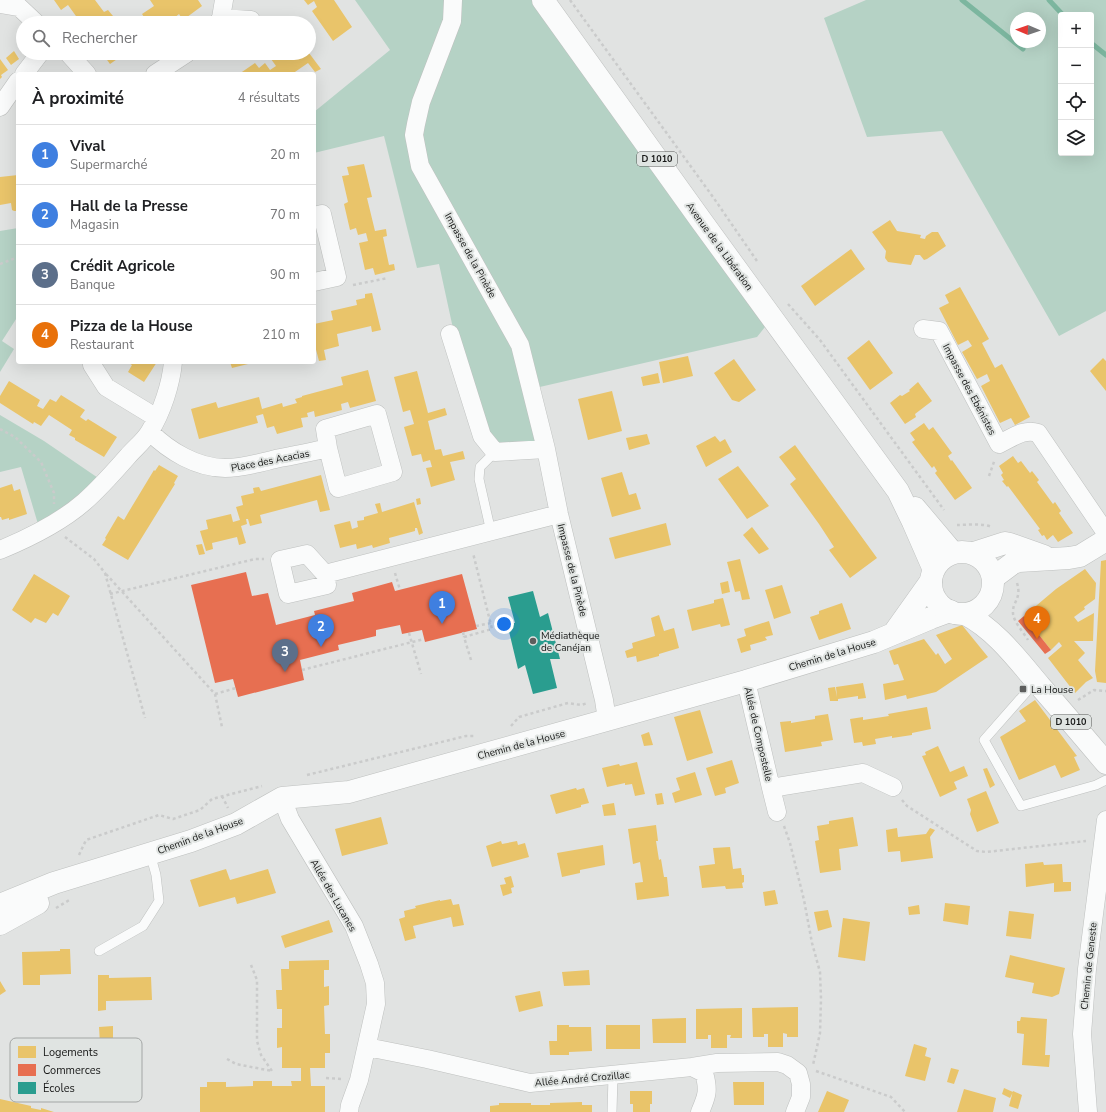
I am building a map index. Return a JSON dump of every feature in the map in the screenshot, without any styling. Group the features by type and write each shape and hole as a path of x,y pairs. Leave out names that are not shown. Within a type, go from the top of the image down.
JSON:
{"street":[{"path":"221,16 224,0"},
{"name":"Impasse de la Pinède","path":"453,0 452,21 421,102 416,124 414,135 420,166 520,345 546,449 559,514 606,710"},
{"name":"Avenue de la Libération","path":"543,0 898,491 963,553"},
{"path":"1,3 19,8 28,16"},
{"path":"26,72 35,60"},
{"path":"74,60 85,72"},
{"path":"158,72 176,60"},
{"path":"0,107 16,84"},
{"path":"316,216 322,214 337,277 316,282"},
{"name":"Impasse des Ebénistes","path":"923,329 939,331 999,444 1024,432 1032,431 1038,434 1106,533"},
{"path":"450,334 482,436 495,452 546,449"},
{"path":"0,550 18,543 54,523 83,502 114,473 153,425 166,395 173,364"},
{"name":"Place des Acacias","path":"92,365 106,387 153,425 159,441 176,453 209,467 227,468 251,465 328,448"},
{"path":"377,414 393,472 338,488 328,448 325,429 377,414"},
{"name":"Avenue de la Libération","path":"898,491 913,522 933,576"},
{"name":"Impasse de la Pinède","path":"325,574 559,514"},
{"path":"933,576 932,588 934,596 944,608 958,613 975,611 984,605 996,581 1012,563 1019,561 1052,560 1080,556 1106,540"},
{"path":"894,634 933,576 938,563 945,557 1010,544 1052,560"},
{"path":"963,553 984,560 989,566 996,581"},
{"path":"307,554 325,574 328,585 288,594 280,560 307,554"},
{"name":"D 1010","path":"996,581 1011,651"},
{"name":"Chemin de la House","path":"0,905 54,883 191,841 236,824 274,791 349,792 606,710 746,681 874,642 931,618 958,613"},
{"name":"D 1010","path":"958,613 974,618 1011,651 1106,763"},
{"name":"Allée de Compostelle","path":"746,681 777,812"},
{"name":"Allée de Compostelle","path":"771,788 863,773 893,787"},
{"name":"Allée des Lucanes","path":"274,791 354,926 375,983 376,1004 359,1080 349,1112"},
{"name":"Chemin de Geneste","path":"1088,1112 1082,1034 1087,970 1106,820"},
{"name":"Chemin de la House","path":"0,924 42,901 150,853"},
{"name":"Allée André Crozillac","path":"367,1047 427,1059 530,1083 613,1076 717,1063 778,1062 805,1071"},
{"path":"692,1067 704,1073 707,1085 706,1098 700,1112"},
{"path":"795,1112 801,1097 805,1071"}],"lane":[{"path":"491,532 480,479 480,466 495,452"},
{"path":"1036,681 984,740 1021,806 1096,785 1106,780"},
{"path":"99,951 143,926 159,901 156,875 150,853"},
{"path":"612,1112 613,1076"}],"path":[{"path":"570,0 713,197 757,261"},
{"path":"0,264 16,258"},
{"path":"337,277 350,285 388,278"},
{"path":"784,299 820,340 948,514"},
{"path":"0,429 15,437 40,462 54,493 54,523 63,535 94,559 121,592 215,694 222,727"},
{"path":"952,520 957,525 990,526 994,528 998,546"},
{"path":"464,636 492,629 469,538"},
{"path":"110,594 255,559 280,560"},
{"path":"105,574 145,718"},
{"path":"996,581 1016,579 1020,590 1013,615 1032,646"},
{"path":"476,626 491,623"},
{"path":"463,632 472,660"},
{"path":"410,633 421,674"},
{"path":"302,670 424,639"},
{"path":"215,694 236,688"},
{"path":"1082,706 1078,700 1094,690 1106,691"},
{"path":"506,728 511,726 518,717 568,703 606,710"},
{"path":"304,776 466,736 477,735"},
{"path":"893,787 907,806 977,852 1103,840"},
{"path":"76,859 86,840 160,815 173,819 200,810 212,798 274,791"},
{"path":"777,812 790,843 804,900 812,943 820,972 822,999 820,1032 805,1071 891,1097 905,1112"},
{"path":"227,1059 236,1064 272,1071 261,1055 257,1041 257,980 251,965"},
{"path":"326,1078 343,1079 342,1085"}],"green space":[{"path":"355,0 543,0 772,318 757,337 531,389 546,449 495,452 454,333 439,264 417,268 384,136 316,153 316,110 390,50"},
{"path":"866,0 1106,0 1106,311 1059,336 942,131 867,137 824,18"},
{"path":"16,228 16,319 2,341 14,349 0,372 0,231"},
{"path":"0,415 44,441 104,482 38,524 21,467 0,472"}],"building: Logements":[{"path":"54,0 95,0 104,12 108,10 113,16 76,16 68,5 61,10"},
{"path":"150,0 198,0 202,6 188,16 180,16 179,14 177,16 143,16 142,14 154,6"},
{"path":"304,0 334,0 352,27 333,41 312,11 317,7 314,1 308,5"},
{"path":"14,51 16,54 16,60 18,60 11,65 6,58"},
{"path":"0,59 8,70 1,75 2,77 0,79"},
{"path":"107,60 116,60 110,64"},
{"path":"272,60 314,60 321,69 315,72 308,63 295,72 242,72 255,63 259,68 265,63 270,70 276,66"},
{"path":"364,164 372,197 367,198 375,231 386,229 387,236 383,237 389,265 394,264 395,270 375,275 373,268 365,270 359,243 368,241 366,233 358,235 356,228 350,230 344,204 348,202 342,176 349,175 347,167"},
{"path":"16,175 16,211 12,210 11,203 0,205 0,177"},
{"path":"890,220 897,231 921,235 920,238 925,239 926,236 932,232 938,232 946,246 924,260 920,255 915,255 911,265 888,262 885,258 886,251 872,232"},
{"path":"851,249 865,269 815,306 801,286"},
{"path":"960,287 989,339 982,343 995,368 1002,364 1030,417 1015,425 1011,418 1000,423 981,386 990,381 987,374 977,379 962,352 972,346 968,340 958,345 939,308 949,303 945,295"},
{"path":"372,293 381,330 372,332 371,326 337,334 339,346 324,350 326,360 319,361 316,350 316,324 333,320 331,311 357,305 356,300 365,298 365,294"},
{"path":"869,340 893,373 870,390 847,358"},
{"path":"688,356 693,376 663,383 659,362"},
{"path":"1103,358 1106,361 1106,391 1090,371"},
{"path":"734,359 756,390 739,402 732,400 714,373"},
{"path":"130,364 156,364 144,382 128,372 132,365"},
{"path":"231,364 248,364 232,368"},
{"path":"368,370 376,401 350,408 348,402 341,404 342,410 315,417 314,411 307,413 308,417 301,418 303,427 277,434 274,426 267,428 263,414 256,416 258,423 199,439 191,409 216,402 218,408 259,397 262,409 282,403 283,407 297,403 295,399 302,396 343,385 341,377"},
{"path":"417,371 428,413 445,408 447,415 428,421 435,450 441,449 443,456 463,451 465,459 450,462 455,480 431,487 426,468 432,467 430,460 423,462 421,454 412,456 404,427 414,424 410,410 403,412 394,377"},
{"path":"658,373 660,383 643,386 641,377"},
{"path":"9,381 40,400 37,406 43,409 50,399 56,402 61,395 85,410 80,417 86,421 88,419 117,437 104,457 75,440 75,438 69,435 72,430 49,415 41,426 34,422 33,424 0,403 0,396"},
{"path":"918,382 932,401 915,414 916,417 905,424 890,403 900,395 902,396 910,391 909,390"},
{"path":"612,391 622,431 588,440 578,399"},
{"path":"924,423 929,430 933,427 952,453 948,456 951,461 952,460 972,488 955,500 935,473 937,471 934,466 932,468 912,442 915,440 910,433"},
{"path":"647,434 650,444 629,450 626,438"},
{"path":"715,436 720,442 725,439 732,452 706,467 696,446"},
{"path":"795,445 877,558 850,578 829,550 834,547 790,484 796,479 779,457"},
{"path":"1013,456 1018,463 1021,461 1030,473 1032,471 1039,480 1037,482 1053,504 1055,502 1061,511 1059,513 1073,533 1058,542 1053,535 1047,540 1044,535 1042,536 1038,530 1040,529 1008,486 1007,487 1002,481 1004,480 1001,475 1003,473 999,466"},
{"path":"159,465 178,476 174,483 175,484 128,560 102,545 118,516 124,520 154,470 155,471"},
{"path":"738,466 769,506 747,519 718,479"},
{"path":"622,472 629,495 636,493 641,509 612,517 601,478"},
{"path":"321,475 330,510 320,512 317,500 260,515 262,523 250,526 248,519 246,519 247,524 241,526 246,543 239,545 237,537 212,543 213,549 206,551 200,531 208,529 206,520 231,514 233,522 240,520 236,507 243,505 241,496 254,493 253,488 259,487 261,491"},
{"path":"12,484 14,491 20,489 27,514 9,520 9,518 2,520 0,517 0,488"},
{"path":"420,498 421,504 417,505 416,499"},
{"path":"414,502 423,533 419,535 417,528 415,528 415,531 389,538 390,543 373,548 372,545 357,549 356,544 340,548 334,525 350,521 352,529 358,527 357,521 364,520 364,517 378,513 375,504 380,503 382,512"},
{"path":"666,523 671,545 615,559 609,538"},
{"path":"752,527 769,549 759,554 743,535"},
{"path":"202,544 205,554 199,555 196,545"},
{"path":"740,559 750,599 742,600 740,591 735,592 727,562"},
{"path":"1106,560 1106,683 1097,682 1095,671 1101,561"},
{"path":"1085,569 1096,583 1095,599 1074,617 1078,622 1094,613 1093,641 1074,641 1085,653 1078,660 1093,678 1086,682 1075,693 1048,658 1062,646 1059,642 1051,650 1024,616 1056,589"},
{"path":"34,574 70,596 58,616 53,613 46,623 35,618 31,623 12,610"},
{"path":"728,581 730,592 722,594 720,583"},
{"path":"782,585 791,613 774,619 765,590"},
{"path":"723,598 730,625 721,627 720,624 692,631 687,610 714,603 714,600"},
{"path":"842,603 851,629 819,640 810,617 819,614 819,611"},
{"path":"659,615 664,631 674,628 679,648 659,654 659,656 637,662 636,656 627,658 625,651 633,648 632,643 655,636 651,618"},
{"path":"769,621 773,635 765,637 767,640 750,645 751,650 741,653 737,639 746,636 744,629"},
{"path":"962,625 988,657 936,692 907,699 906,695 885,700 883,684 904,680 898,664 894,665 889,651 924,639 936,655 938,653 945,664 952,659 936,635"},
{"path":"863,683 866,698 858,699 858,696 838,699 838,701 830,701 828,688 835,687 837,697 836,687"},
{"path":"1035,700 1077,756 1074,757 1080,770 1061,778 1055,765 1019,780 1000,737 1026,721 1019,711"},
{"path":"927,707 931,729 912,733 912,735 875,739 876,744 863,746 862,742 854,743 850,719 863,717 863,720 889,716 888,714"},
{"path":"700,710 713,753 687,761 674,717"},
{"path":"828,714 833,740 821,742 822,746 785,752 780,722 791,721 791,723 815,719 815,716"},
{"path":"649,732 653,745 644,746 641,735"},
{"path":"938,746 950,772 964,766 968,776 954,782 957,789 940,797 922,756 926,755 925,752"},
{"path":"732,760 739,783 725,788 726,793 715,796 706,768"},
{"path":"637,762 645,794 635,796 632,784 625,785 625,783 607,787 602,768"},
{"path":"987,768 995,785 990,788 983,769"},
{"path":"695,772 702,795 675,803 672,793 680,790 676,778"},
{"path":"576,788 577,790 584,788 589,803 581,805 581,807 556,814 550,795"},
{"path":"986,791 999,823 977,832 970,814 971,810 967,799"},
{"path":"662,793 664,804 657,805 655,794"},
{"path":"614,803 616,815 604,816 602,805"},
{"path":"381,817 388,844 342,856 335,829"},
{"path":"853,817 858,846 839,849 841,870 820,873 815,841 819,840 817,826 829,824 829,821"},
{"path":"656,825 658,841 656,841 659,860 661,859 664,877 667,877 669,896 637,900 635,883 643,882 640,862 633,864 628,829"},
{"path":"897,828 898,837 926,834 930,828 935,830 930,837 933,858 901,862 900,851 888,852 886,830"},
{"path":"501,841 502,844 517,841 518,845 525,843 529,857 492,867 486,846"},
{"path":"603,845 605,865 580,870 580,873 562,877 557,853"},
{"path":"730,847 733,869 741,868 742,875 744,875 744,882 742,883 743,888 726,889 725,886 702,888 699,866 715,864 713,848"},
{"path":"1043,862 1044,865 1062,864 1063,882 1071,882 1071,891 1054,892 1054,883 1026,887 1025,864"},
{"path":"226,869 230,880 268,869 276,893 237,904 235,897 199,907 190,880"},
{"path":"511,876 514,887 511,888 512,893 503,896 500,885 506,884 504,878"},
{"path":"775,890 778,904 765,906 763,892"},
{"path":"451,899 453,905 459,904 464,925 453,927 451,917 413,926 416,938 405,941 399,919 405,917 404,911 416,908 415,906"},
{"path":"945,903 970,906 968,925 943,921"},
{"path":"919,905 920,914 909,915 908,907"},
{"path":"828,910 832,927 818,931 814,912"},
{"path":"1009,911 1034,914 1031,939 1006,936"},
{"path":"843,918 870,922 865,961 838,957"},
{"path":"329,920 333,932 285,948 281,936"},
{"path":"60,949 70,949 71,974 40,975 40,985 23,985 22,952 60,951"},
{"path":"1010,955 1065,968 1059,994 1052,997 1032,993 1034,983 1005,977"},
{"path":"329,960 329,970 324,970 324,987 329,986 329,1005 324,1006 325,1034 330,1034 330,1053 325,1053 325,1068 310,1068 311,1086 325,1086 325,1112 200,1112 200,1087 207,1087 207,1082 226,1082 226,1087 253,1086 253,1081 272,1081 272,1086 292,1086 291,1081 301,1081 301,1068 282,1068 282,1047 277,1048 277,1028 282,1028 282,1009 277,1009 276,990 282,990 281,969 289,969 289,961"},
{"path":"589,970 590,985 564,986 562,972"},
{"path":"98,975 109,975 109,978 151,977 152,1000 106,1001 106,1010 98,1011"},
{"path":"0,981 6,991 0,995"},
{"path":"540,991 543,1006 519,1012 515,996"},
{"path":"798,1007 798,1037 787,1037 787,1034 783,1033 783,1047 768,1047 768,1034 764,1034 764,1037 753,1037 752,1008"},
{"path":"742,1008 742,1038 730,1038 731,1035 727,1035 727,1048 711,1048 711,1035 708,1035 708,1039 696,1039 696,1009"},
{"path":"1021,1017 1047,1019 1045,1055 1050,1055 1049,1067 1022,1065 1024,1034 1017,1033 1017,1021 1020,1021"},
{"path":"686,1018 686,1043 653,1043 652,1019"},
{"path":"557,1025 569,1025 569,1027 591,1027 592,1051 569,1052 569,1055 550,1055 549,1041 557,1041"},
{"path":"606,1025 640,1025 640,1049 606,1049"},
{"path":"113,1026 113,1038 100,1038 99,1027"},
{"path":"914,1044 927,1048 925,1056 931,1058 925,1081 905,1076"},
{"path":"951,1068 959,1070 954,1084 947,1082"},
{"path":"733,1082 764,1082 764,1105 734,1105"},
{"path":"1004,1088 1013,1092 1010,1098 1002,1094"},
{"path":"964,1089 996,1098 993,1112 957,1112"},
{"path":"630,1091 652,1091 652,1104 650,1104 650,1112 633,1112 633,1104 630,1104"},
{"path":"827,1091 849,1100 844,1112 818,1112"},
{"path":"1013,1091 1022,1095 1018,1109 1009,1106"},
{"path":"0,1099 31,1106 31,1108 41,1110 41,1108 54,1112 0,1112"},
{"path":"582,1102 582,1105 592,1105 592,1112 490,1112 490,1106 499,1105 499,1103 531,1103 531,1105 550,1105 550,1103"}],"building: Commerces":[{"path":"246,572 252,596 268,593 276,625 315,615 314,611 354,601 352,593 392,582 395,591 462,574 477,629 425,642 422,630 402,634 400,625 376,630 376,636 338,645 339,650 300,660 304,680 238,697 233,679 215,683 191,585"},
{"path":"1024,616 1051,650 1045,654 1018,621"}],"building: Écoles":[{"name":"Médiathèque de Canéjan","path":"533,591 540,617 548,613 560,659 550,659 557,688 533,694 525,665 518,669 507,623 515,623 508,597"}],"waterway":[{"path":"962,0 1023,49"},
{"path":"1049,0 1060,12"},
{"path":"1094,45 1106,55"}],"place":[{"name":"Vival","path":"442,624"},
{"name":"Pizza de la House","path":"1037,639"},
{"name":"Médiathèque de Canéjan","path":"533,641"},
{"name":"Hall de la Presse","path":"321,647"},
{"name":"Crédit Agricole","path":"285,672"},
{"name":"La House","path":"1023,689"}]}
